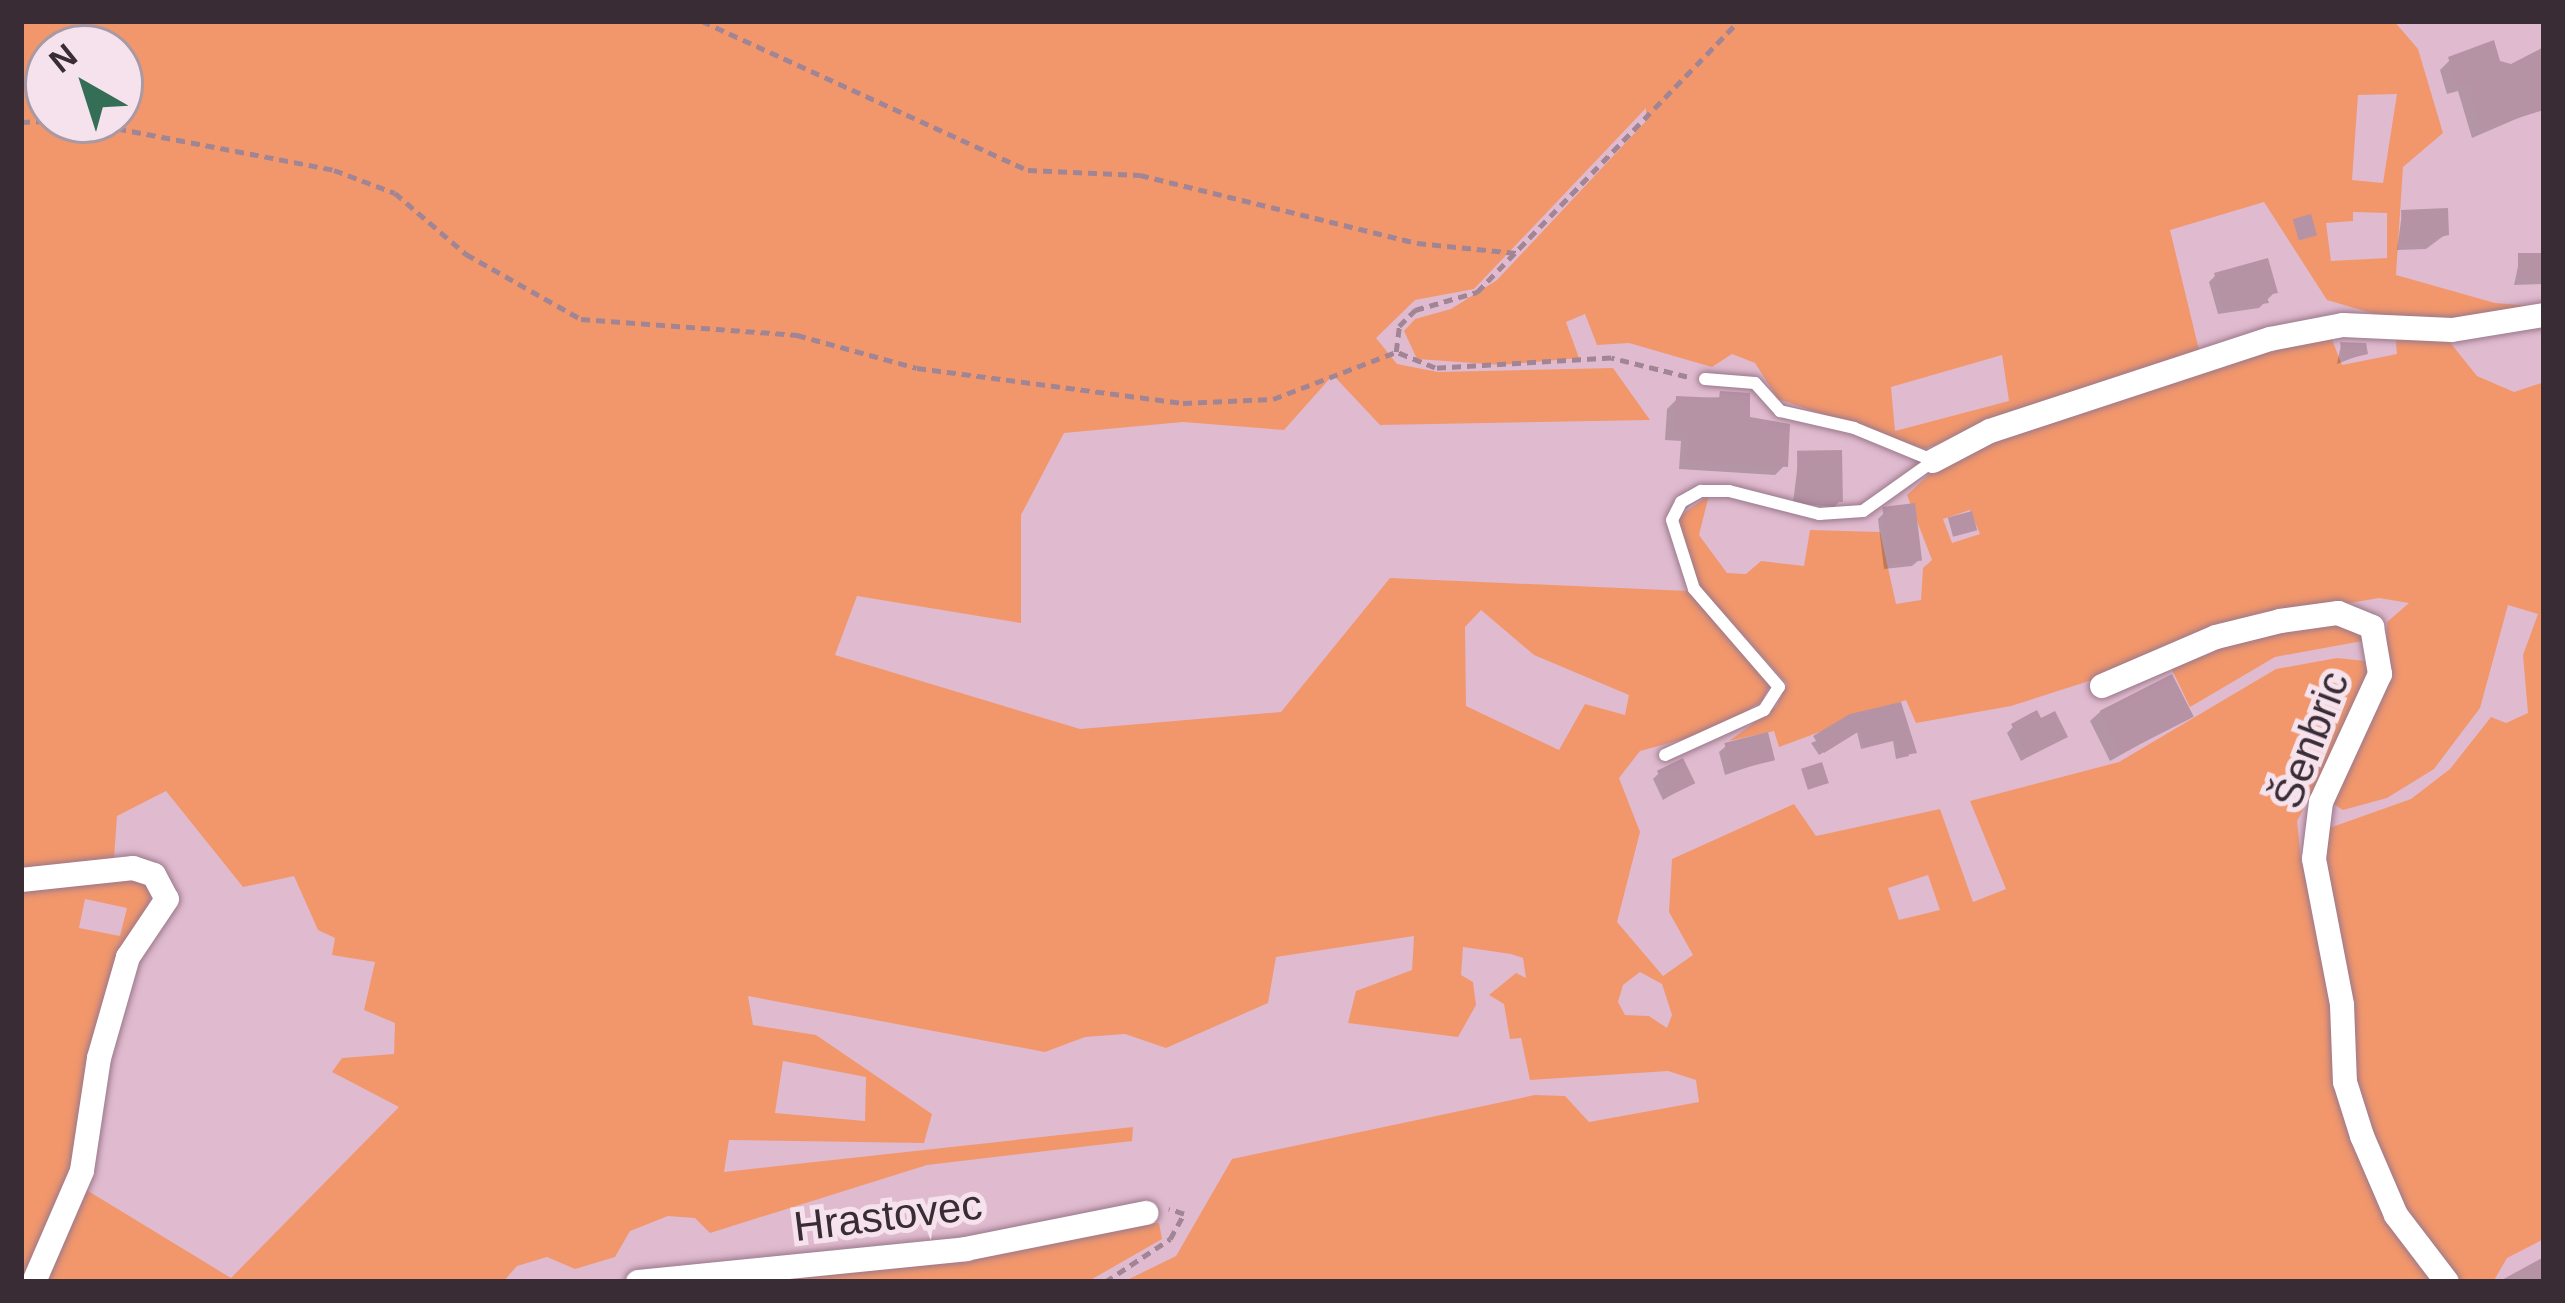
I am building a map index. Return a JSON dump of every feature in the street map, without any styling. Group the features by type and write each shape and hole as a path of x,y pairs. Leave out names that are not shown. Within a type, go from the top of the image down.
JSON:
{"street":[{"path":"1934,460 1990,431 2270,339 2343,325 2452,330 2544,315"},
{"name":"Šenbric","path":"2102,686 2216,637 2280,621 2338,613 2372,627 2380,674 2321,802 2314,859 2342,1005 2345,1082 2396,1215 2447,1282"},
{"path":"21,880 133,868 154,874 167,899 128,957 99,1058 82,1171 34,1282"},
{"name":"Hrastovec","path":"638,1282 966,1249 1146,1213"}],"lane":[{"path":"1705,379 1755,382 1780,411 1854,428 1934,460"},
{"path":"1665,755 1764,710 1779,687 1694,590 1672,520 1682,502 1701,491 1729,491 1819,514 1863,511 1934,460"}],"path":[{"path":"702,21 1028,170 1140,175 1417,243 1517,253"},
{"path":"1396,352 1399,326 1415,310 1477,292 1739,21"},
{"path":"21,122 73,120 334,170 395,193 466,254 581,319 797,335 916,368 1183,403 1273,400 1396,352 1436,368 1611,358 1705,379"},
{"path":"1105,1282 1169,1239 1184,1214 1177,1208 1146,1213"}],"shaded area":[{"path":"21,21 2394,21 2418,49 2443,133 2403,167 2396,275 2495,303 2544,307 2503,320 2385,317 2327,300 2264,202 2170,230 2199,350 1924,449 1778,399 1755,363 1732,354 1712,367 1629,343 1597,345 1585,314 1566,322 1579,358 1501,365 1417,359 1404,331 1415,319 1451,309 1497,280 1646,121 1646,108 1474,289 1415,300 1376,338 1397,364 1438,372 1613,368 1650,420 1380,425 1333,375 1284,430 1183,422 1064,433 1021,515 1021,623 857,596 835,655 1080,729 1281,712 1390,578 1688,591 1770,685 1762,701 1717,730 1640,751 1619,778 1640,832 1617,922 1663,976 1693,955 1669,912 1672,859 1794,804 1816,836 1940,809 1973,902 2006,889 1970,801 2119,762 2276,669 2337,658 2365,661 2371,686 2297,821 2301,860 2335,991 2335,1072 2345,1121 2395,1232 2435,1282 1123,1282 1176,1256 1232,1159 1535,1095 1565,1096 1589,1122 1699,1102 1696,1080 1668,1071 1530,1080 1521,1038 1510,1039 1504,1004 1489,995 1516,973 1526,978 1523,958 1511,954 1463,947 1461,975 1473,982 1476,1005 1458,1037 1348,1023 1356,991 1412,970 1414,936 1276,957 1268,1003 1166,1048 1125,1034 1085,1037 1045,1052 748,996 753,1025 816,1035 932,1114 924,1143 729,1140 724,1172 1133,1127 1132,1141 927,1165 710,1233 695,1218 668,1216 630,1231 615,1257 575,1269 547,1257 517,1266 503,1282 42,1282 80,1186 231,1278 399,1107 332,1072 342,1058 394,1054 395,1023 364,1010 375,962 332,955 335,938 318,930 294,876 243,887 166,791 117,816 114,858 21,877","holes":["2397,94 2383,183 2352,180 2358,95","2353,212 2387,213 2387,258 2331,261 2326,223 2353,221","2002,355 2009,401 1895,431 1891,387","1481,610 1534,655 1629,695 1625,715 1585,704 1559,750 1466,706 1465,627","1928,875 1940,910 1899,920 1888,888","1640,972 1662,984 1672,1015 1667,1028 1649,1016 1625,1015 1618,1002 1623,985","783,1061 866,1077 865,1121 775,1113"]},
{"path":"2395,331 2444,335 2477,376 2514,392 2544,382 2544,1239 2507,1258 2493,1282 2461,1282 2413,1233 2355,1093 2321,831 2411,799 2450,769 2491,717 2506,723 2528,713 2523,655 2538,614 2508,605 2480,708 2434,769 2387,798 2343,810 2328,800 2385,691 2387,622 2409,603 2379,598 2315,609 2011,706 1916,723 1906,700 1779,747 1774,731 1729,741 1776,707 1787,684 1698,585 1676,519 1709,495 1699,535 1727,573 1746,574 1761,561 1804,566 1810,530 1880,532 1896,604 1921,600 1923,568 1932,560 1907,495 1952,453 2329,332 2342,365 2397,354","holes":["1970,510 1980,534 1952,543 1943,519"]},
{"path":"2343,617 2368,640 2275,657 2190,707 2171,668 2220,641"},
{"path":"139,878 151,889 83,1140 28,1282 21,1282 21,889","holes":["85,899 127,908 120,936 79,928"]},
{"path":"1159,1223 1162,1239 1087,1282 706,1282"}],"building":[{"path":"2494,40 2500,61 2511,64 2544,47 2544,110 2483,129 2468,83 2457,86 2448,57"},
{"path":"2448,208 2449,235 2403,245 2401,210"},
{"path":"2311,214 2317,235 2299,240 2293,219"},
{"path":"2518,253 2544,253 2544,280 2518,280"},
{"path":"2268,258 2278,293 2266,295 2269,303 2224,309 2214,273"},
{"path":"2340,342 2366,343 2368,354 2343,360"},
{"path":"1720,391 1750,393 1750,417 1790,424 1788,467 1687,461 1689,432 1674,431 1676,396 1719,398"},
{"path":"1842,450 1843,502 1798,503 1797,451"},
{"path":"1915,503 1922,561 1889,565 1882,507"},
{"path":"1972,511 1977,530 1953,537 1948,517"},
{"path":"2172,674 2194,717 2122,754 2100,711"},
{"path":"1901,702 1917,753 1900,756 1896,739 1865,746 1861,730 1824,753 1813,736 1850,714"},
{"path":"2037,710 2041,718 2055,711 2068,737 2028,757 2011,724"},
{"path":"1768,732 1775,760 1731,771 1724,743"},
{"path":"1683,758 1695,783 1669,796 1657,771"},
{"path":"1822,762 1829,783 1808,790 1801,769"},
{"path":"2544,1257 2544,1282 2498,1282"}]}
